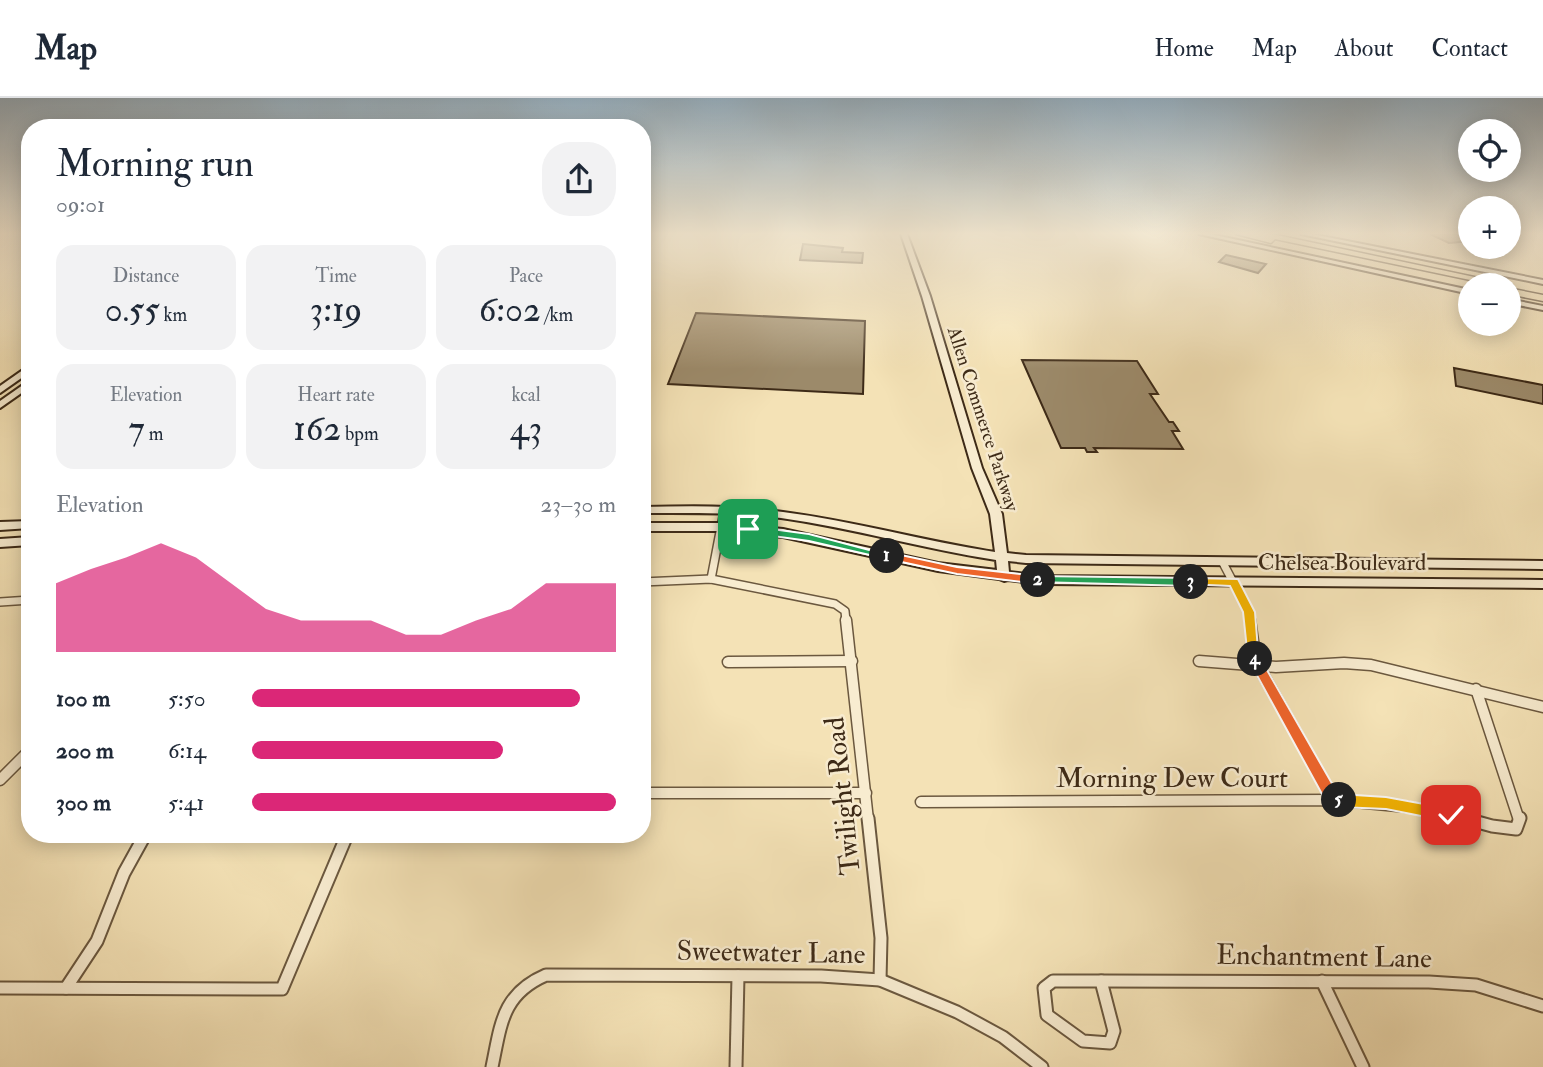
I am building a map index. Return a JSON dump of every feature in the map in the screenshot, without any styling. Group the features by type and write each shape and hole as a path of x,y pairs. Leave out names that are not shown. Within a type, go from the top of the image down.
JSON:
{"highway":[{"path":"1521,289 1543,293"},
{"path":"1521,291 1543,298"}],"main road":[{"name":"Allen Commerce Parkway","path":"920,279 977,468 993,506 1004,557 1004,577"},
{"path":"1411,279 1458,289"},
{"path":"1521,304 1543,309"},
{"path":"0,390 21,375"},
{"path":"0,405 21,390"},
{"name":"Chelsea Boulevard","path":"651,510 723,511 797,517 941,549 1004,557 1223,563 1543,565"},
{"path":"0,526 21,525"},
{"name":"Chelsea Boulevard","path":"651,527 721,527 797,535 922,564 1004,577 1087,582 1543,584"},
{"path":"0,543 21,542"}],"street":[{"path":"651,582 711,579 723,511"},
{"path":"1223,563 1249,612 1253,651 1258,665 1334,800"},
{"name":"Twilight Road","path":"711,579 835,604 847,615 881,938 880,980"},
{"path":"0,602 21,601"},
{"path":"728,662 852,661"},
{"path":"1199,661 1258,665 1362,664 1543,707"},
{"name":"Morning Dew Court","path":"921,802 1334,800 1386,803 1451,815 1503,829 1516,829 1520,818 1476,689"},
{"path":"0,780 21,759"},
{"path":"651,793 866,793"},
{"path":"66,988 97,941 124,873 141,843"},
{"path":"0,988 282,989 344,843"},
{"name":"Sweetwater Lane","path":"492,1067 505,1009 522,987 546,975 880,980 957,1012 1003,1037 1042,1067"},
{"path":"736,1067 738,976"},
{"name":"Enchantment Lane","path":"1101,981 1114,1031 1110,1043 1098,1045 1067,1032 1047,1014 1044,988 1053,981 1101,981 1322,981 1476,985 1543,1006"},
{"path":"1322,981 1363,1067"}],"building":[{"path":"696,313 865,321 863,394 668,384"},
{"path":"1022,360 1137,361 1158,394 1150,394 1169,422 1173,422 1179,431 1172,431 1183,449 1094,448 1097,452 1087,452 1085,448 1061,448"},
{"path":"1454,368 1543,385 1543,404 1456,386"}],"route":[{"path":"748,529 783,533 922,564 1004,577 1087,582 1234,582 1249,612 1256,662 1334,800 1386,803 1451,815"}]}
